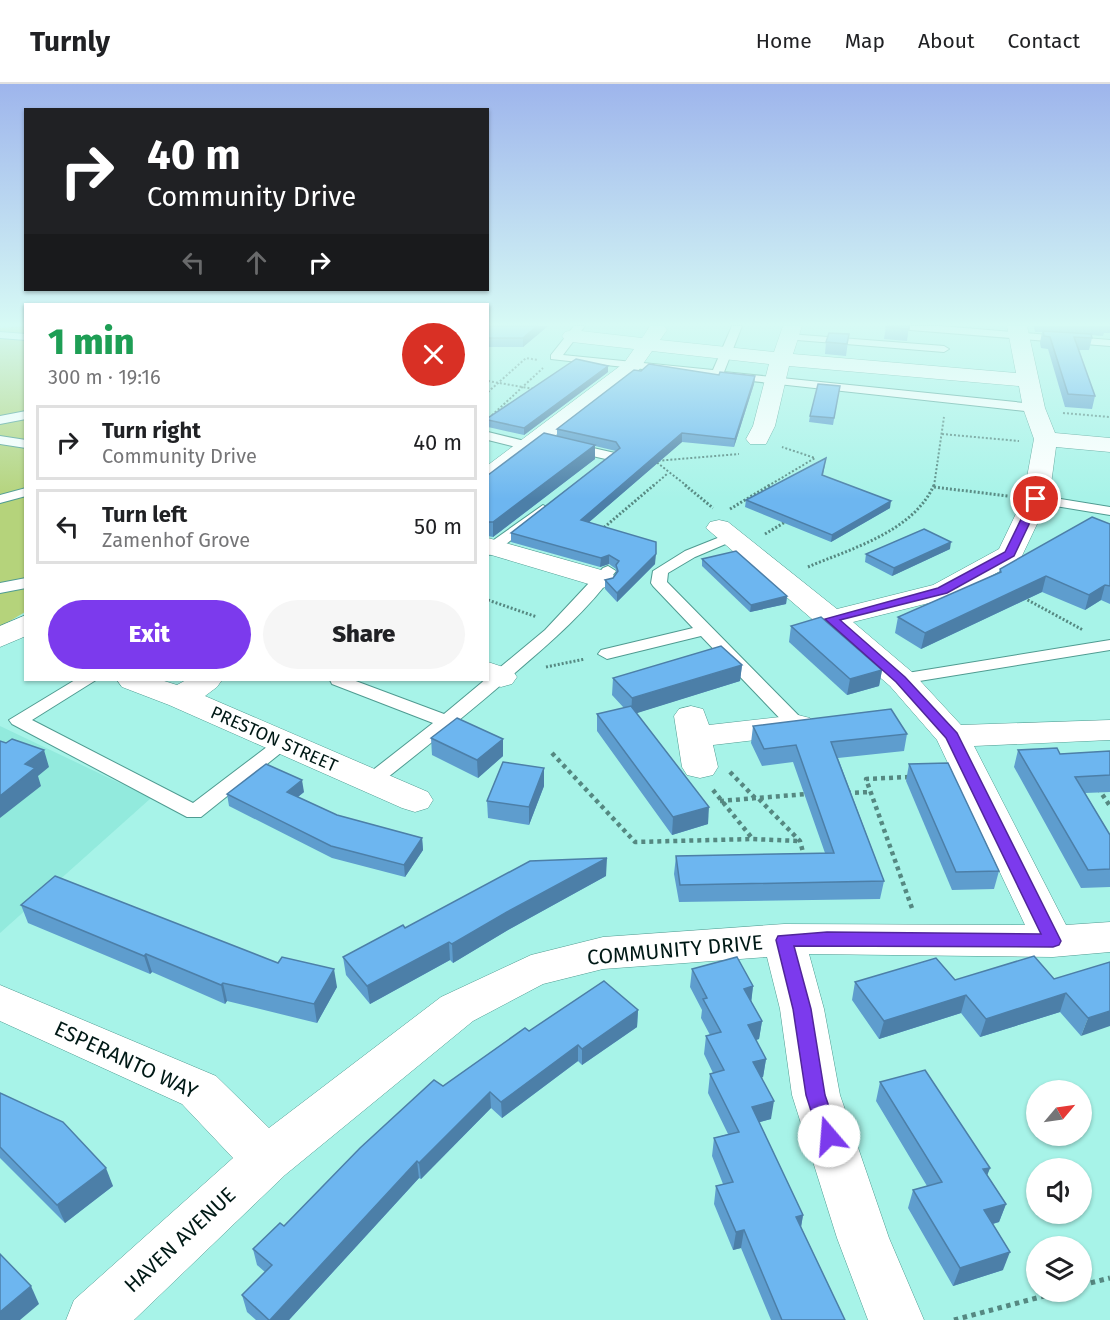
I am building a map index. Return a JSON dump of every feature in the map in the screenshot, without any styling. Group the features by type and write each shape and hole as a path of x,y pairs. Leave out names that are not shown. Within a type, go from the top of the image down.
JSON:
{"street":[{"path":"489,475 609,384"},
{"path":"758,439 764,426 772,384"},
{"path":"831,619 943,591 1010,554 1036,499 1046,441 1029,384"},
{"path":"1046,441 1110,445"},
{"path":"728,527 783,579 901,679 952,736 1053,941"},
{"path":"489,548 605,575"},
{"name":"PRESTON STREET","path":"140,681 194,689 283,744 415,800"},
{"path":"886,714 929,709"},
{"path":"695,740 831,721"},
{"path":"952,736 1110,730"},
{"name":"COMMUNITY DRIVE","path":"267,1159 457,1009 531,971 603,953 784,940 1053,941 1110,937"},
{"path":"784,940 802,1009 816,1095 863,1238 896,1320"},
{"name":"ESPERANTO WAY","path":"0,1002 199,1090 267,1159"},
{"name":"HAVEN AVENUE","path":"115,1313 267,1159"}],"lane":[{"path":"799,384 1035,409"},
{"path":"0,420 24,415"},
{"path":"489,436 610,456 592,470"},
{"path":"0,440 24,444"},
{"path":"0,499 24,493"},
{"path":"489,548 556,498"},
{"path":"1036,499 1110,511"},
{"path":"728,527 661,571 659,583 797,725"},
{"path":"494,674 560,625 586,601 605,575"},
{"path":"0,588 24,583"},
{"path":"607,654 703,630"},
{"path":"901,679 1110,645"},
{"path":"85,681 18,720 194,812 283,744"},
{"path":"341,681 447,722"},
{"path":"371,781 447,722 487,681"}],"path":[{"path":"502,384 534,389"},
{"path":"489,417 526,384"},
{"path":"783,579 906,521 920,508 934,488 947,399"},
{"path":"1035,409 1110,417"},
{"path":"942,434 1046,441"},
{"path":"758,439 815,458 728,527 701,493 667,474 654,461 744,453 758,439"},
{"path":"538,512 601,530 667,474"},
{"path":"934,488 1036,499"},
{"path":"728,527 790,520"},
{"path":"976,572 1089,633"},
{"path":"489,600 560,625"},
{"path":"494,674 607,654"},
{"path":"1061,732 1110,806"},
{"path":"735,733 726,768 800,841 806,862"},
{"path":"695,740 720,801 752,839"},
{"path":"552,753 635,842 752,839 800,841"},
{"path":"912,777 866,779 923,939"},
{"path":"837,793 871,792"},
{"path":"720,801 814,794"},
{"path":"1092,1283 1110,1278"},
{"path":"954,1320 1026,1301"}],"shaded area":[{"path":"0,384 24,384 24,613 0,627"},
{"path":"0,726 151,798 0,933"}],"building":[{"path":"539,384 584,384 524,428 489,420 489,417"},
{"path":"616,384 753,384 735,439 682,433 581,520 656,542 656,554 617,593 605,580 613,578 618,571 616,565 619,561 609,555 601,558 511,533 620,448 616,442 557,429"},
{"path":"818,384 840,386 834,418 810,416"},
{"path":"1065,384 1091,384 1095,396 1068,394"},
{"path":"544,433 595,445 493,522 489,522 489,474"},
{"path":"826,458 822,475 891,501 832,535 746,500"},
{"path":"1092,517 1110,524 1110,586 1105,585 1089,595 1046,576 925,633 898,617 1001,572 1000,569"},
{"path":"924,529 951,542 894,568 866,554"},
{"path":"736,551 787,596 751,605 702,559"},
{"path":"821,617 882,670 850,679 791,626"},
{"path":"721,646 742,665 632,698 613,678"},
{"path":"631,706 709,807 673,817 597,714"},
{"path":"891,709 907,734 831,742 884,881 680,885 676,856 834,853 796,745 764,749 753,726"},
{"path":"457,718 503,739 477,760 431,738"},
{"path":"12,739 44,750 25,764 35,768 0,796 0,741 6,743"},
{"path":"1057,748 1060,754 1110,751 1110,775 1075,777 1110,835 1110,869 1088,870 1018,750"},
{"path":"503,762 544,768 529,807 487,801"},
{"path":"948,763 999,871 956,872 909,764"},
{"path":"266,764 302,780 287,792 337,815 422,838 404,865 331,846 227,794"},
{"path":"607,858 452,944 449,942 367,986 343,957 403,925 405,928 530,861"},
{"path":"55,876 278,963 282,957 334,969 314,1004 223,983 221,985 21,905"},
{"path":"1034,956 1054,979 1110,962 1110,1011 1088,1018 1066,993 986,1019 966,995 884,1021 855,982 936,958 955,980"},
{"path":"737,957 753,986 744,989 762,1021 748,1025 766,1059 753,1062 774,1101 752,1107 803,1215 796,1217 845,1320 782,1320 744,1230 736,1232 716,1186 733,1182 714,1138 739,1132 710,1074 724,1070 706,1036 721,1032 703,999 707,998 692,969"},
{"path":"604,981 638,1010 582,1049 578,1045 501,1102 490,1092 419,1163 417,1161 270,1320 242,1295 272,1265 253,1249 280,1223 284,1226 360,1148 434,1080 443,1086 525,1028 529,1031"},
{"path":"925,1070 990,1168 983,1169 1006,1204 984,1210 1010,1252 960,1268 913,1190 942,1182 880,1082"},
{"path":"0,1093 63,1122 106,1168 57,1205 0,1147"},
{"path":"0,1254 31,1286 0,1312"}],"route":[{"path":"829,1136 816,1095 802,1009 784,940 827,938 1053,941 952,736 901,679 831,619 943,591 1010,554 1036,499"}]}
